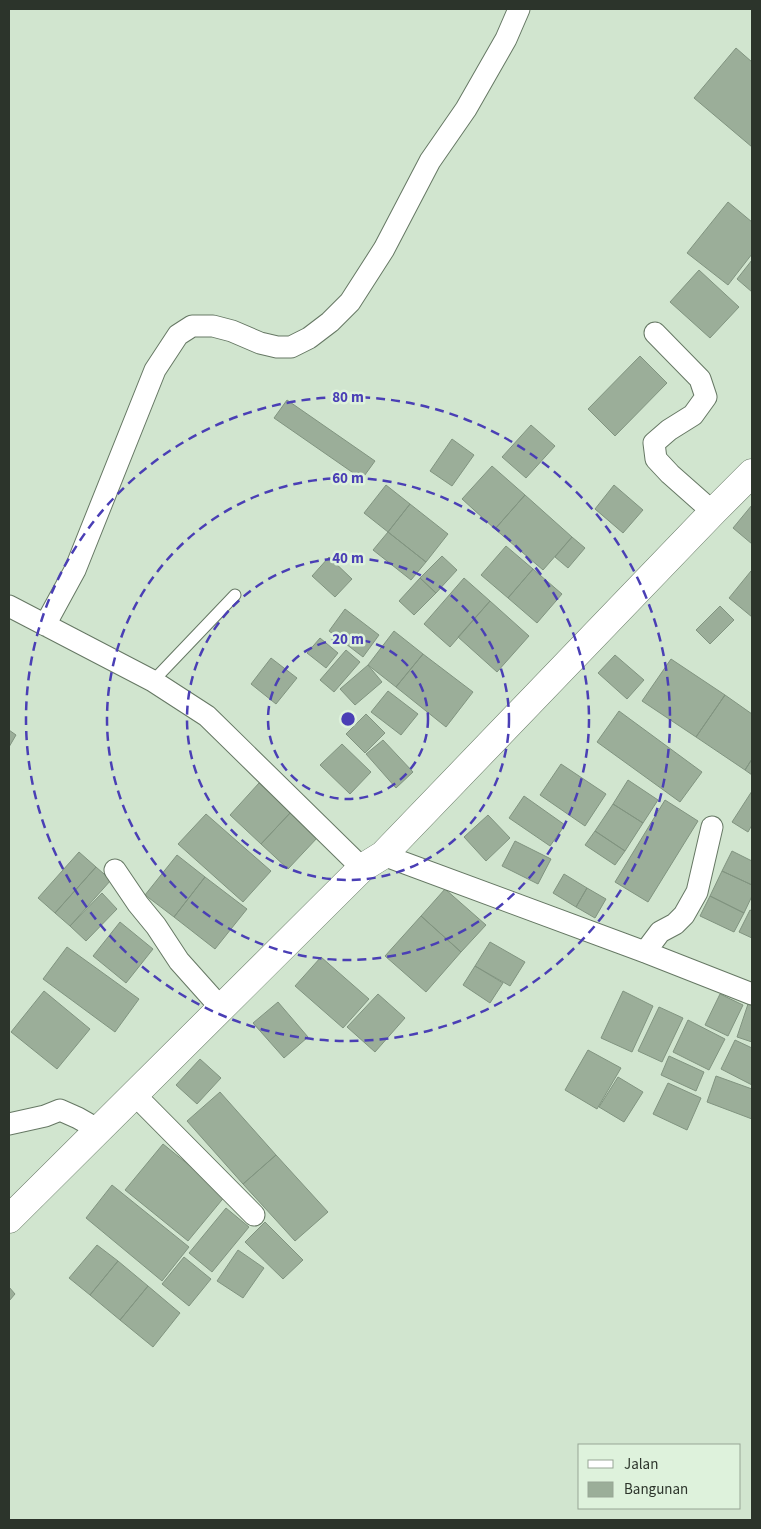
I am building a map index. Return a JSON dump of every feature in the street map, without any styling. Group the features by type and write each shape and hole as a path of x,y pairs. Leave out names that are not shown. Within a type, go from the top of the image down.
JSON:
{"main road":[{"path":"9,1220 221,1008 373,861 752,473"}],"street":[{"path":"45,625 75,570 155,370 178,335 192,326 213,326 277,348 291,347 310,338 330,322 350,302 384,249 430,161 466,109 506,40 519,9"},
{"path":"655,333 700,379 706,397 693,415 669,430 654,443 656,459 713,512"},
{"path":"9,606 153,681 206,716 373,861 645,952 752,994"},
{"path":"645,952 660,932 676,924 684,915 697,892 712,827"},
{"path":"115,870 179,961 221,1008"},
{"path":"134,1094 254,1215"},
{"path":"9,1124 45,1116 60,1110 99,1130"}],"lane":[{"path":"153,681 235,596"}],"building":[{"path":"736,48 752,62 752,147 694,98"},
{"path":"728,202 752,222 752,254 728,285 687,253"},
{"path":"752,260 752,292 737,279"},
{"path":"699,270 739,307 710,338 670,302"},
{"path":"640,356 667,383 615,436 588,409"},
{"path":"287,400 375,461 362,479 274,418"},
{"path":"531,425 555,446 526,478 502,457"},
{"path":"452,439 474,455 452,486 430,471"},
{"path":"492,466 525,495 495,529 462,499"},
{"path":"386,485 410,504 388,532 364,513"},
{"path":"614,485 643,510 623,533 595,509"},
{"path":"525,495 572,537 543,570 495,529"},
{"path":"410,504 448,534 426,562 388,532"},
{"path":"752,505 752,544 733,528"},
{"path":"388,532 426,562 411,580 373,550"},
{"path":"572,537 585,548 568,568 555,557"},
{"path":"506,546 533,569 508,598 481,575"},
{"path":"442,556 457,570 436,593 420,578"},
{"path":"329,557 352,579 335,597 312,576"},
{"path":"533,569 562,594 537,623 508,598"},
{"path":"752,571 752,617 729,598"},
{"path":"420,578 436,593 414,615 399,601"},
{"path":"464,578 490,601 450,647 424,624"},
{"path":"490,601 529,636 497,672 458,637"},
{"path":"720,606 734,620 710,644 696,630"},
{"path":"345,609 379,635 363,657 329,631"},
{"path":"394,631 423,654 396,687 368,665"},
{"path":"320,638 338,653 326,668 307,653"},
{"path":"346,650 360,662 334,692 320,680"},
{"path":"423,654 473,692 446,727 396,687"},
{"path":"615,655 644,680 627,699 598,673"},
{"path":"271,658 297,678 276,704 251,684"},
{"path":"671,659 725,695 696,737 642,701"},
{"path":"368,665 382,682 355,705 340,689"},
{"path":"388,691 418,714 401,735 371,712"},
{"path":"725,695 752,714 752,759 745,770 696,737"},
{"path":"619,711 702,772 680,802 597,742"},
{"path":"366,714 385,733 365,753 346,734"},
{"path":"9,730 16,735 9,747"},
{"path":"383,740 413,772 396,788 366,754"},
{"path":"342,744 371,772 350,794 320,765"},
{"path":"752,759 752,775 745,770"},
{"path":"561,764 606,794 585,826 540,795"},
{"path":"628,780 658,800 643,823 613,804"},
{"path":"259,783 291,812 261,844 230,815"},
{"path":"752,791 752,825 748,832 732,822"},
{"path":"524,796 565,825 550,846 509,818"},
{"path":"665,800 698,821 648,902 615,882"},
{"path":"613,804 643,823 625,851 595,831"},
{"path":"291,812 318,837 288,869 261,844"},
{"path":"206,814 271,871 243,902 178,844"},
{"path":"488,815 510,838 486,861 464,837"},
{"path":"595,831 625,851 615,865 585,845"},
{"path":"515,841 551,859 538,884 502,866"},
{"path":"732,851 752,861 752,885 722,871"},
{"path":"79,852 96,867 55,913 38,898"},
{"path":"177,855 205,877 174,917 145,895"},
{"path":"96,867 111,880 70,926 55,913"},
{"path":"722,871 752,885 752,896 744,913 710,896"},
{"path":"564,874 587,888 576,907 553,893"},
{"path":"205,877 247,909 215,949 174,917"},
{"path":"587,888 606,899 595,918 576,907"},
{"path":"445,889 486,925 461,952 421,916"},
{"path":"102,893 117,909 86,941 70,926"},
{"path":"710,896 744,913 734,932 700,916"},
{"path":"750,910 752,911 752,938 739,932"},
{"path":"421,916 461,952 426,992 385,956"},
{"path":"120,922 153,949 126,983 93,956"},
{"path":"490,942 525,962 510,986 475,966"},
{"path":"67,947 139,999 115,1032 43,979"},
{"path":"321,957 369,999 343,1028 295,986"},
{"path":"475,966 503,983 490,1003 463,985"},
{"path":"44,991 90,1029 57,1069 11,1032"},
{"path":"623,991 653,1006 632,1052 601,1038"},
{"path":"378,994 405,1018 375,1052 347,1027"},
{"path":"720,994 743,1005 728,1036 705,1025"},
{"path":"278,1002 308,1037 284,1058 253,1023"},
{"path":"748,1004 752,1006 752,1042 737,1037"},
{"path":"659,1007 683,1018 662,1062 638,1051"},
{"path":"688,1020 725,1039 709,1070 673,1052"},
{"path":"735,1040 752,1048 752,1085 721,1069"},
{"path":"588,1050 621,1068 597,1109 565,1090"},
{"path":"669,1056 704,1072 696,1091 661,1075"},
{"path":"200,1059 221,1078 197,1104 176,1085"},
{"path":"716,1076 752,1089 752,1119 707,1102"},
{"path":"618,1077 643,1092 624,1122 599,1107"},
{"path":"668,1083 701,1098 687,1130 653,1114"},
{"path":"220,1092 276,1155 243,1184 187,1121"},
{"path":"163,1144 226,1195 188,1241 125,1190"},
{"path":"276,1155 328,1212 295,1241 243,1184"},
{"path":"112,1185 189,1247 162,1281 86,1218"},
{"path":"226,1208 249,1227 212,1272 189,1253"},
{"path":"265,1222 303,1260 283,1279 245,1242"},
{"path":"97,1245 118,1261 90,1295 69,1278"},
{"path":"238,1250 264,1268 243,1298 217,1281"},
{"path":"184,1257 211,1279 189,1306 162,1284"},
{"path":"118,1261 148,1286 120,1320 90,1295"},
{"path":"148,1286 180,1313 153,1347 120,1320"},
{"path":"9,1287 15,1294 9,1301"}]}
